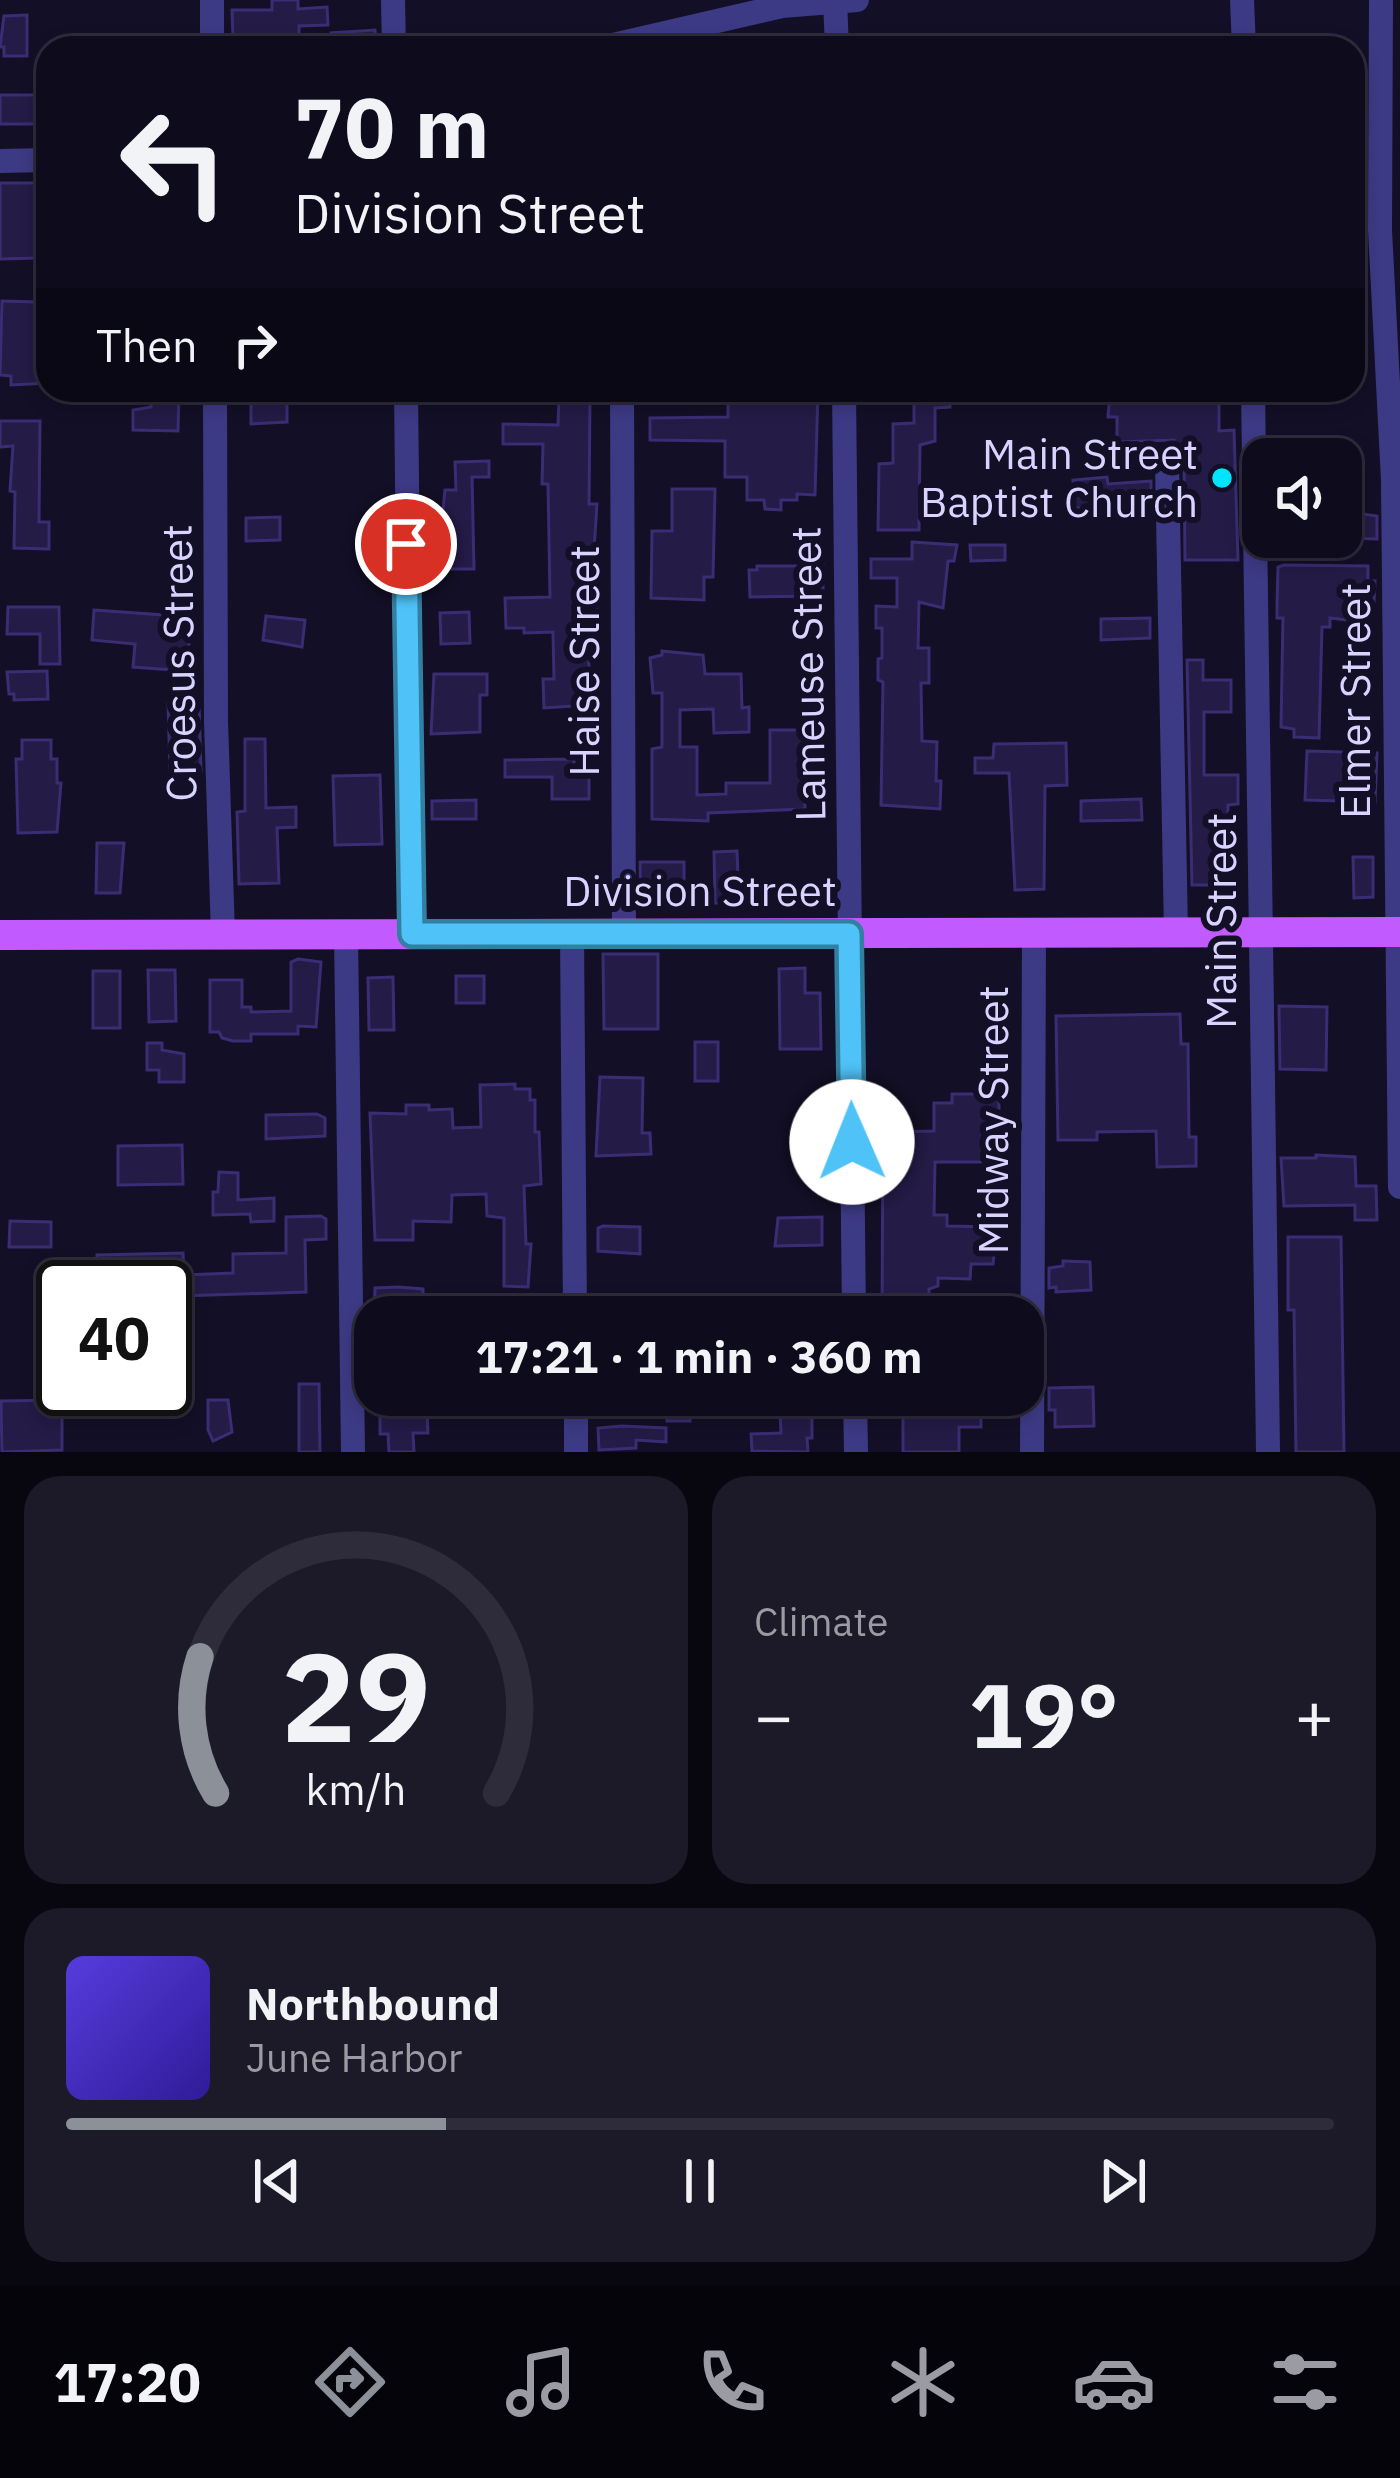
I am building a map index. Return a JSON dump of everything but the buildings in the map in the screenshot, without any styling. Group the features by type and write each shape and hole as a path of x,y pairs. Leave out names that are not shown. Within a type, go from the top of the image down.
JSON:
{"main road":[{"name":"Division Street","path":"0,935 1398,932"}],"street":[{"path":"212,0 212,36"},
{"path":"393,0 394,36"},
{"path":"836,0 836,36"},
{"path":"659,36 782,6 857,0"},
{"path":"1242,0 1244,36"},
{"name":"Elmer Street","path":"1381,0 1380,230 1391,389 1400,1187"},
{"path":"0,161 36,160"},
{"name":"Croesus Street","path":"215,402 216,721 223,934"},
{"path":"406,402 412,934"},
{"name":"Haise Street","path":"622,402 624,932"},
{"name":"Lameuse Street","path":"844,402 854,1296"},
{"name":"Main Street","path":"1253,402 1268,1452"},
{"path":"1167,464 1176,932"},
{"name":"Midway Street","path":"1032,1452 1034,932"},
{"path":"572,933 575,1296"},
{"path":"346,934 353,1452"},
{"path":"576,1416 576,1452"},
{"path":"855,1416 856,1452"}],"place":[{"name":"Main Street Baptist Church","path":"1222,478"}],"route":[{"path":"406,544 412,934 849,934 852,1142"}]}
